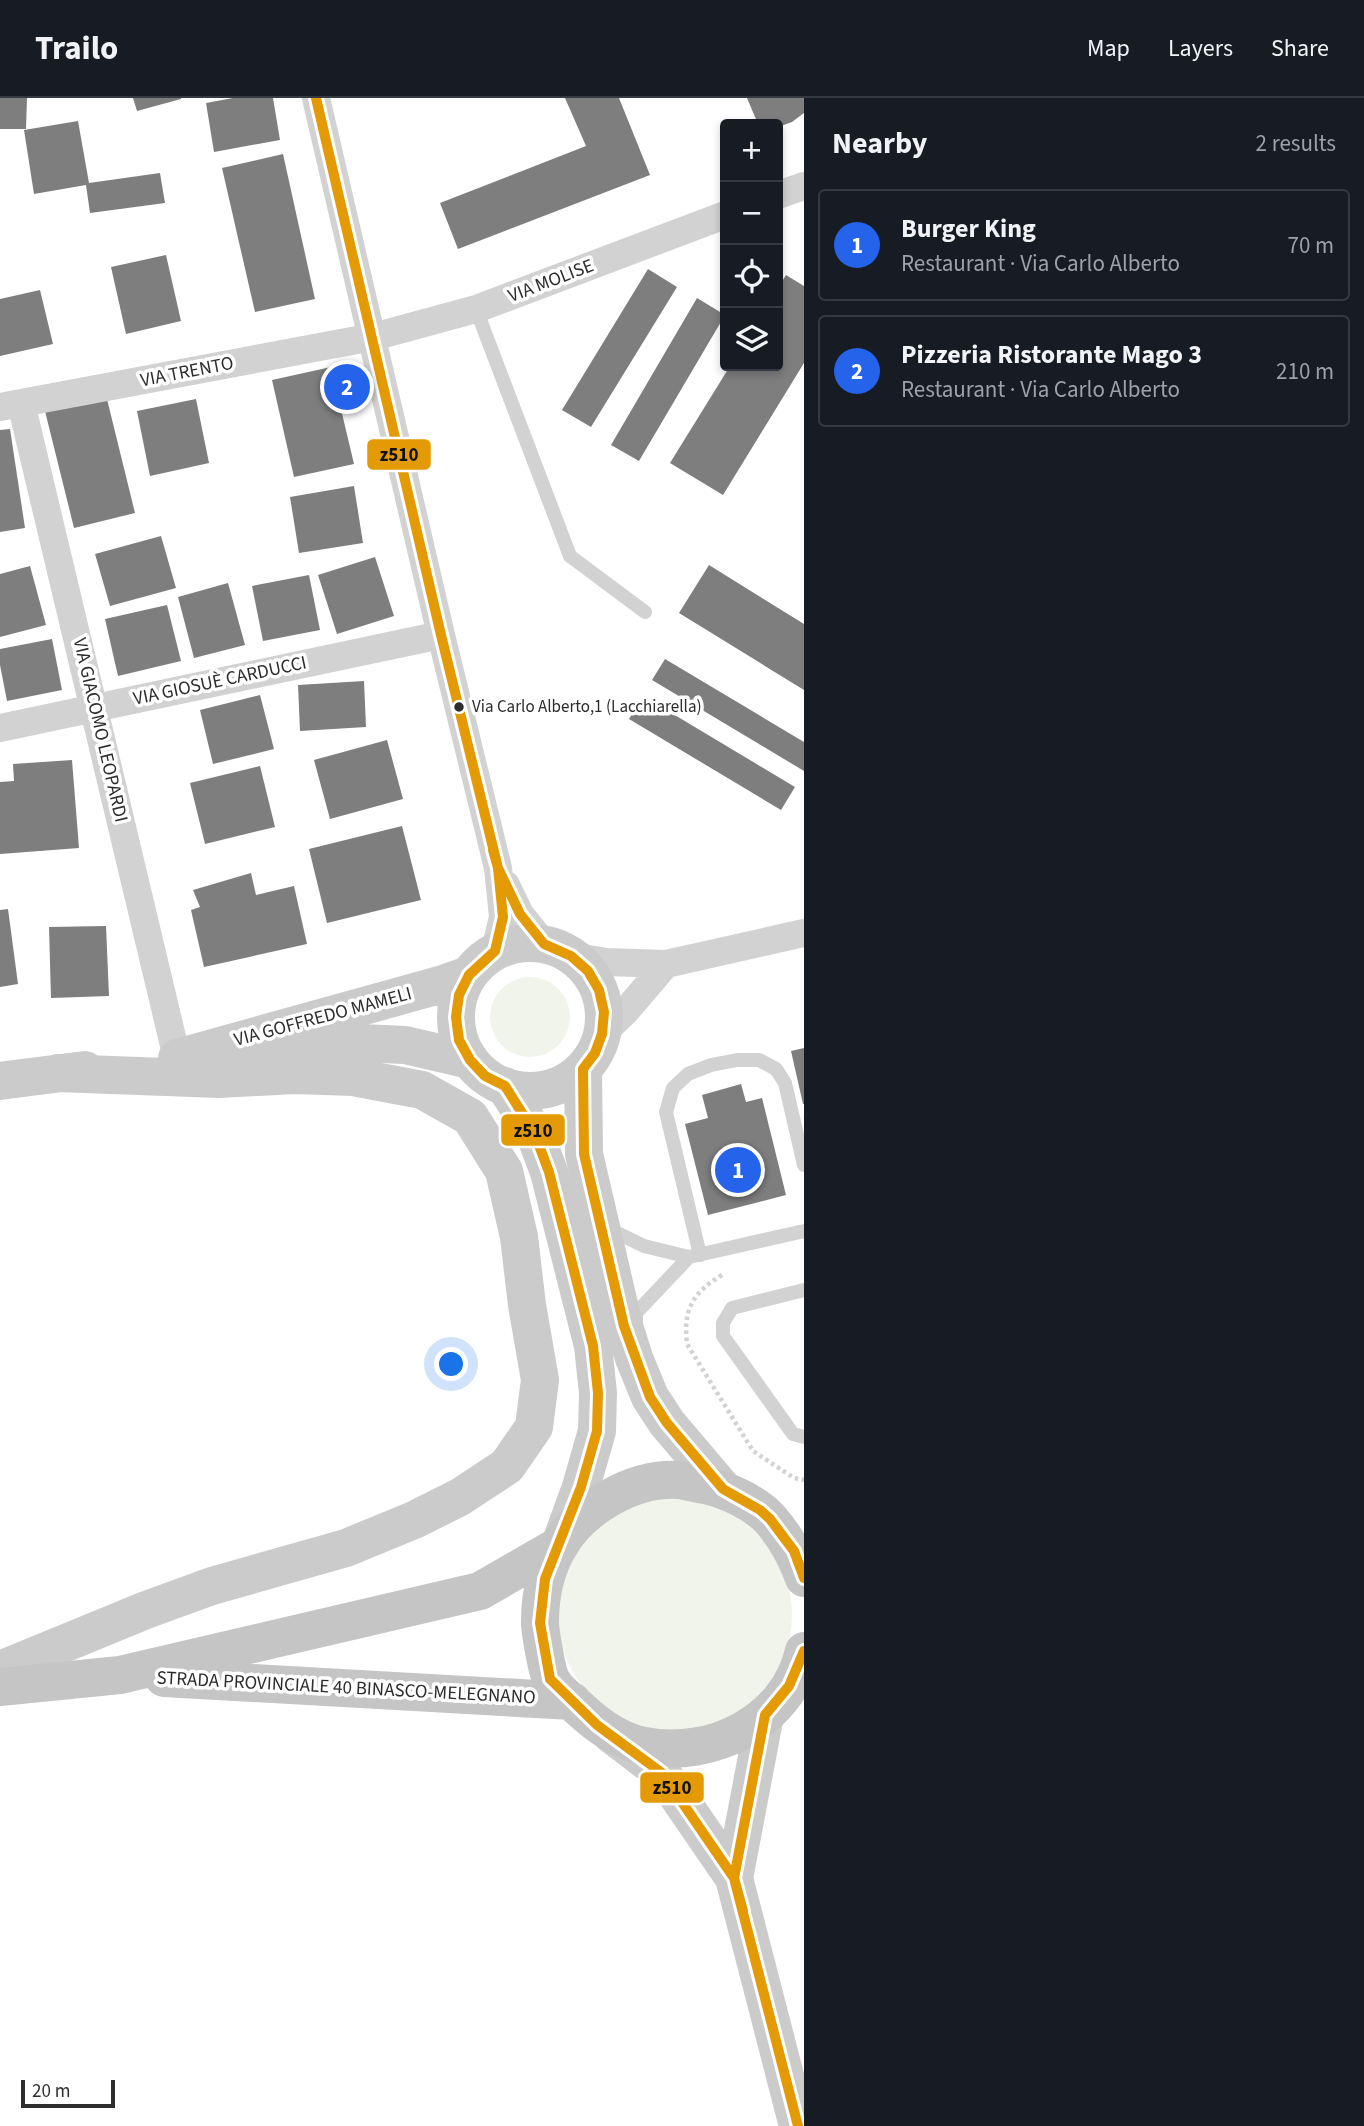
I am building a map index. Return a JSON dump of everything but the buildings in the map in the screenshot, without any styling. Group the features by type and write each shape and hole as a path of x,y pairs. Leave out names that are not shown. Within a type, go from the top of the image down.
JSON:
{"main road":[{"name":"STRADA PROVINCIALE 40 BINASCO-MELEGNANO","path":"803,1658 782,1698 745,1730 722,1741 686,1749 643,1746 597,1725 550,1679 540,1623 545,1579 560,1545 589,1511 629,1488 653,1482 679,1480 723,1489 787,1526 804,1578"},
{"name":"STRADA PROVINCIALE 40 BINASCO-MELEGNANO","path":"0,1687 120,1675 480,1591 560,1545"},
{"name":"STRADA PROVINCIALE 40 BINASCO-MELEGNANO","path":"120,1675 572,1701"}],"street":[{"path":"316,98 498,868 503,917 482,963 459,995 456,1017 459,1040 470,1060 485,1076 505,1086 526,1090 546,1089 572,1078 583,1069 595,1053 602,1034 604,1012 599,990 588,971 558,950 520,914 498,868"},
{"path":"783,193 804,186"},
{"name":"VIA MOLISE","path":"373,337 476,309 720,217"},
{"name":"VIA TRENTO","path":"10,405 373,337"},
{"name":"VIA GIACOMO LEOPARDI","path":"10,405 95,707 177,1058"},
{"name":"VIA GIOSUÈ CARDUCCI","path":"0,728 441,635"},
{"path":"482,963 519,944 606,962 666,964 804,933"},
{"name":"VIA GOFFREDO MAMELI","path":"177,1058 443,984 482,963"},
{"path":"602,1034 625,1012 666,964"},
{"name":"VIA GOFFREDO MAMELI","path":"0,1081 177,1058 361,1043 405,1045 470,1060"},
{"path":"583,1069 584,1154 624,1326 650,1397 667,1423 723,1489"},
{"path":"0,1670 212,1586 346,1548 414,1520 460,1497 507,1466 534,1427 540,1380 519,1237 504,1171 470,1117 422,1090 353,1077 295,1075 219,1079 58,1073"},
{"path":"505,1086 534,1132 549,1172 593,1346 598,1392 597,1431 560,1545"},
{"path":"734,1878 765,1715"},
{"path":"609,1732 662,1773 734,1878 798,2126"}],"lane":[{"path":"476,309 570,556 645,612"},
{"path":"695,1256 666,1112 673,1088 688,1074 711,1065 737,1060 759,1060 776,1069 785,1083 804,1165"},
{"path":"599,1224 645,1246 695,1256 804,1231"},
{"path":"635,1358 636,1313 695,1256"},
{"path":"804,1290 732,1308 723,1322 723,1336 793,1434 804,1437"}],"shaded area":[{"path":"530,977 545,980 558,989 567,1002 570,1017 567,1032 558,1045 545,1054 530,1057 515,1054 502,1045 493,1032 490,1017 493,1002 502,989 515,980"},
{"path":"675,1498 698,1500 720,1507 758,1532 783,1570 790,1592 790,1638 783,1660 758,1698 720,1723 698,1730 675,1732 652,1730 630,1723 592,1698 567,1660 560,1638 558,1615 560,1592 567,1570 592,1532 630,1507 652,1500"}],"transit line":[{"name":"z510","path":"316,98 498,868 503,917 495,951 469,975 459,995 456,1017 459,1040 470,1060 485,1076 505,1086 534,1132 549,1172 593,1346 598,1393 597,1431 581,1487 545,1579 540,1623 550,1679 597,1725 662,1773 734,1878 798,2126"},
{"name":"z510","path":"493,850 498,868 520,914 544,944 571,956 588,971 599,990 604,1012 602,1034 595,1053 583,1069 584,1154 624,1326 650,1397 667,1423 723,1489 760,1510 770,1519 794,1551 804,1578"},
{"name":"z510","path":"743,1911 734,1878 765,1715 789,1686 804,1651"}],"place":[{"name":"Pizzeria Ristorante Mago 3","path":"347,387"},
{"name":"Via Carlo Alberto,1 (Lacchiarella)","path":"459,707"},
{"name":"Burger King","path":"738,1170"}]}
